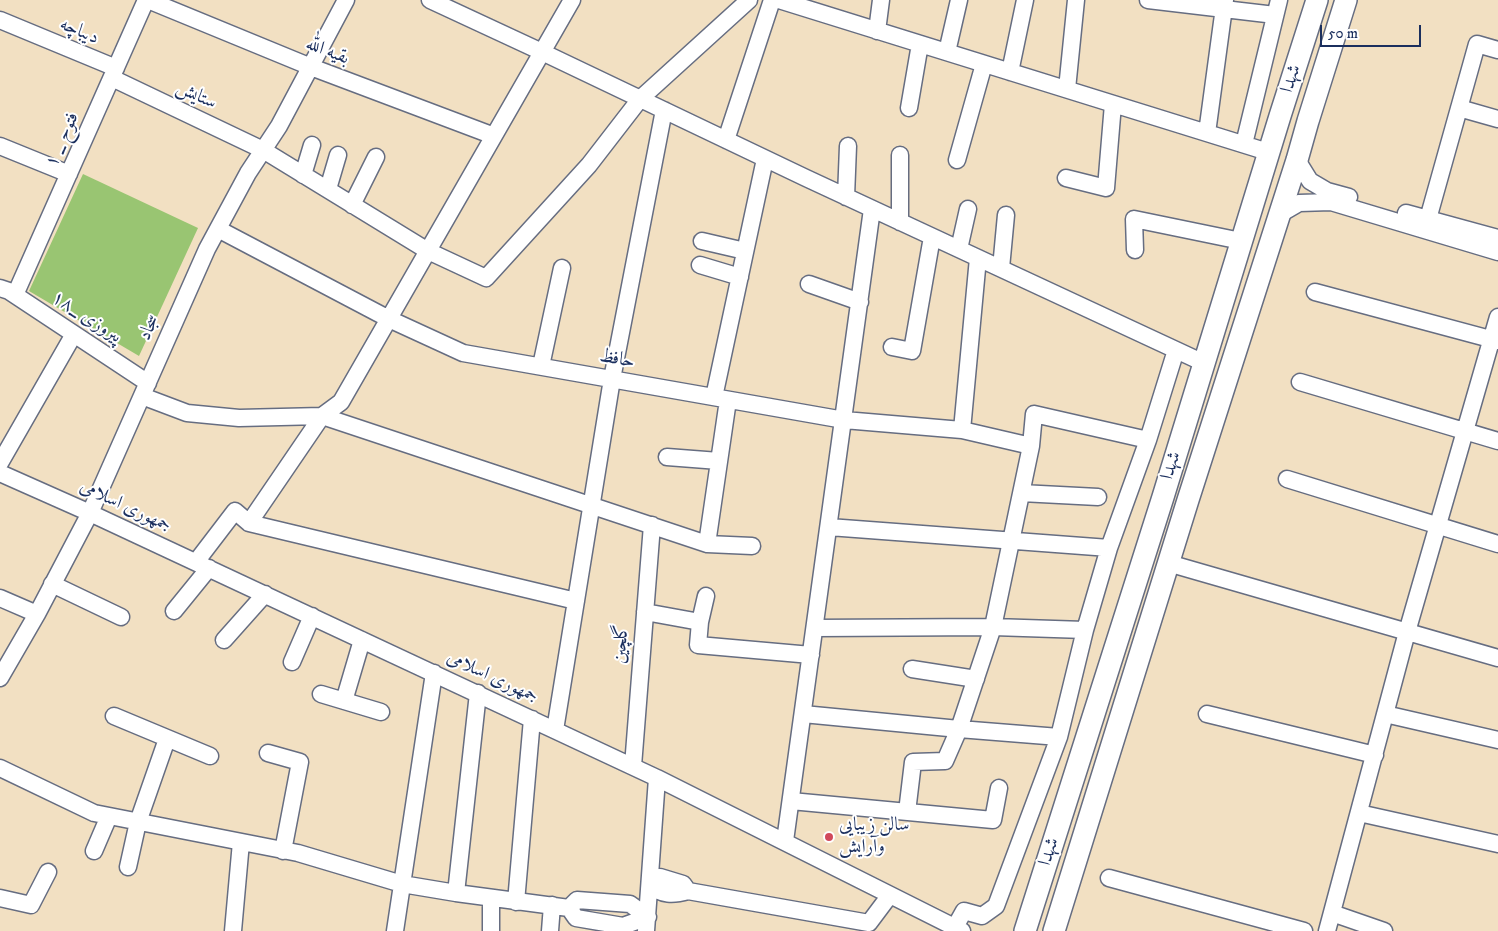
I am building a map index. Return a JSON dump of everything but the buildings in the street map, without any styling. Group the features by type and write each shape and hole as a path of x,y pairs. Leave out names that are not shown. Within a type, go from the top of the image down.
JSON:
{"main road":[{"name":"شهدا","path":"1022,927 1118,637 1317,0"},
{"name":"شهدا","path":"1054,931 1346,0"},
{"path":"1118,637 1143,644"}],"street":[{"name":"بقیه الله","path":"147,0 311,67 494,136"},
{"name":"فتوح _ ۱","path":"15,295 147,0"},
{"name":"سجاد","path":"0,678 37,614 90,512 207,249 248,173 279,126 346,0"},
{"path":"430,0 846,197 1204,363"},
{"path":"249,523 322,416 341,402 572,0"},
{"path":"640,99 749,0"},
{"path":"726,140 772,0"},
{"path":"779,0 1268,152"},
{"path":"877,30 881,0"},
{"path":"947,52 959,0"},
{"path":"1010,72 1024,0"},
{"path":"1067,89 1076,0"},
{"path":"1148,0 1277,7 1244,144"},
{"path":"1207,133 1225,4"},
{"name":"دیباچه","path":"0,20 114,73"},
{"path":"909,108 920,44"},
{"path":"1418,220 1459,108 1478,44 1498,50"},
{"path":"957,160 984,64"},
{"name":"ستایش","path":"114,73 263,150 428,251 486,278 590,165 640,99"},
{"path":"1066,178 1106,188 1113,104"},
{"path":"1459,108 1498,119"},
{"path":"555,730 612,379 664,110"},
{"path":"303,175 312,145"},
{"path":"0,146 69,174"},
{"path":"846,197 848,146"},
{"path":"328,190 338,155"},
{"path":"900,155 900,222"},
{"path":"352,205 376,157"},
{"path":"707,544 719,460 721,398 740,276 765,158"},
{"path":"1297,160 1310,181 1327,191 1418,220 1498,252"},
{"path":"1280,214 1299,204 1331,202 1498,238"},
{"path":"959,249 968,208"},
{"path":"785,841 872,209"},
{"path":"1001,268 1006,215"},
{"path":"1135,250 1134,219 1241,241"},
{"name":"حافظ","path":"218,229 389,319 464,353 844,420 962,430 1031,446"},
{"path":"892,347 912,351 932,237"},
{"path":"702,241 745,251"},
{"path":"962,430 978,258"},
{"path":"700,266 740,276"},
{"path":"541,366 562,268"},
{"path":"809,284 860,302"},
{"name":"پیروزی _۱۸","path":"0,288 15,295 74,334 145,389 187,413 239,418 322,416 707,544 752,546"},
{"path":"1315,292 1495,340"},
{"path":"1327,931 1407,632 1465,430 1495,340 1498,317"},
{"path":"0,463 74,334"},
{"path":"959,929 964,911 982,916 996,906 1058,737 1085,630 1109,548 1148,440 1176,350"},
{"path":"1300,382 1498,441"},
{"path":"907,812 913,762 945,761 959,729 993,627 1031,446 1034,414 1148,440"},
{"path":"667,457 719,460"},
{"name":"جمهوری اسلامی","path":"0,473 90,512 633,766 959,929"},
{"path":"1287,479 1498,544"},
{"path":"1021,493 1098,497"},
{"path":"174,611 234,510 249,523 576,601"},
{"name":"گلچین","path":"633,766 652,525"},
{"path":"829,528 1109,548"},
{"path":"1168,563 1498,658"},
{"path":"52,584 121,617"},
{"path":"224,640 264,594"},
{"path":"706,596 700,622 698,645 811,655"},
{"path":"0,598 37,614"},
{"path":"645,612 700,622"},
{"path":"292,662 312,616"},
{"path":"815,628 993,627 1085,630"},
{"path":"344,701 362,640"},
{"path":"912,670 976,679"},
{"path":"395,931 434,673"},
{"path":"322,694 381,712"},
{"path":"456,894 478,694"},
{"path":"803,714 1058,737"},
{"path":"1207,714 1374,754"},
{"path":"1385,714 1498,740"},
{"path":"114,716 210,756"},
{"path":"516,902 532,719"},
{"path":"128,867 138,822 166,739"},
{"path":"268,753 300,762 284,851"},
{"path":"0,768 94,813 284,851 402,884 456,894 569,908 576,918 623,926 647,924"},
{"path":"647,924 658,778"},
{"path":"791,801 993,820 999,788"},
{"path":"1359,813 1498,844"},
{"path":"94,851 109,816"},
{"path":"233,931 242,842"},
{"path":"0,898 31,906 48,872"},
{"path":"1109,878 1304,931"},
{"path":"650,884 657,891 676,895 688,891 840,925 869,923 890,894"},
{"path":"491,898 491,931"},
{"path":"569,908 577,900 630,904 647,924"},
{"path":"550,931 552,905"},
{"path":"1332,913 1384,931"}],"green space":[{"path":"83,174 198,228 139,356 29,291"}],"place":[{"name":"سالن زیبایی وآرایش","path":"829,837"}]}
